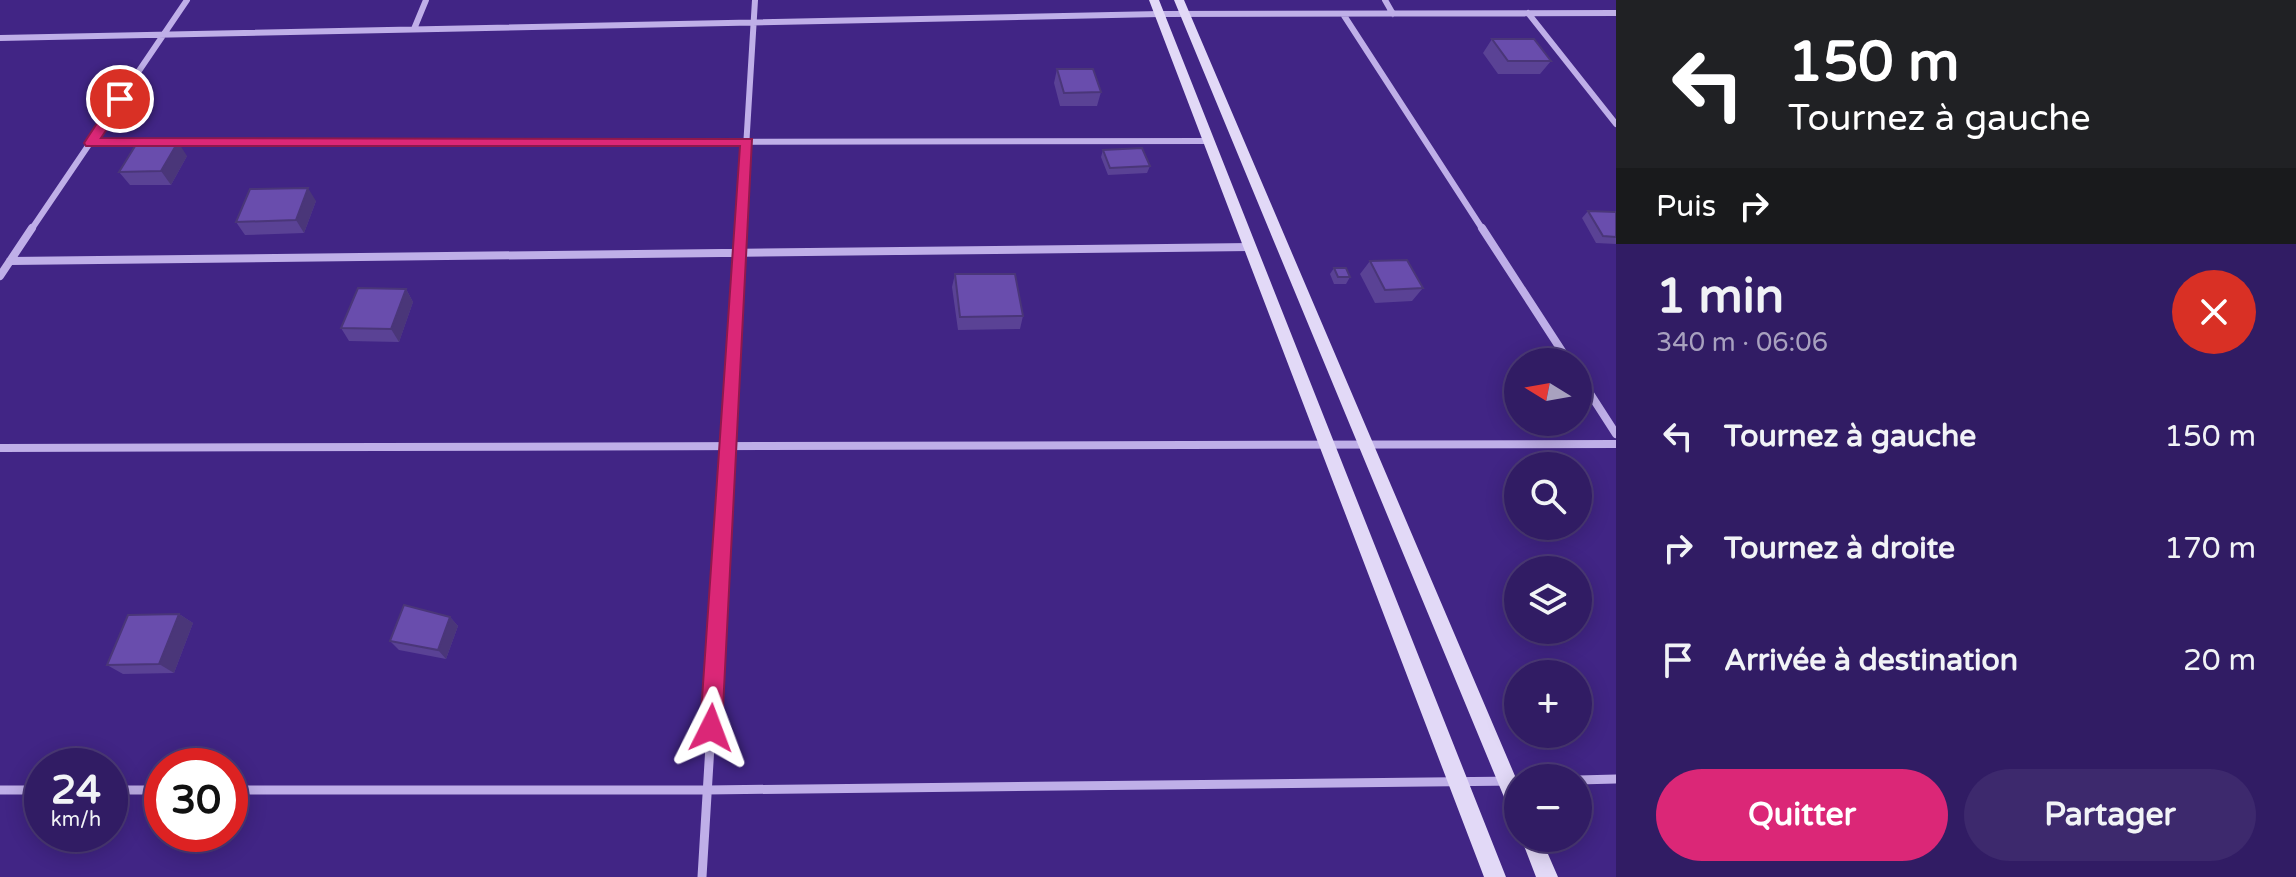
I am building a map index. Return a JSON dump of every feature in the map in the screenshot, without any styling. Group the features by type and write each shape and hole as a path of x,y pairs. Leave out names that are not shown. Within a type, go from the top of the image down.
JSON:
{"street":[{"path":"0,276 187,0"},
{"path":"414,29 426,0"},
{"path":"702,877 755,0"},
{"path":"1385,0 1393,14"},
{"path":"0,38 754,22 1157,7 1343,14 1616,13"},
{"path":"1157,7 1495,877"},
{"path":"1182,7 1366,445 1505,764"},
{"path":"1528,13 1616,124"},
{"path":"1343,14 1560,348"},
{"path":"91,143 1209,141"},
{"path":"10,261 1251,247"},
{"path":"1592,397 1616,434"},
{"path":"0,448 1616,444"},
{"path":"1592,780 1616,779"},
{"path":"248,790 707,790 1504,781"},
{"path":"0,790 24,790"},
{"path":"1537,852 1547,877"}],"building":[{"path":"1492,39 1534,39 1551,61 1508,61"},
{"path":"1057,69 1093,69 1101,92 1064,93"},
{"path":"178,142 161,171 119,172 137,143"},
{"path":"1142,148 1150,166 1110,168 1103,150"},
{"path":"308,188 296,220 236,222 250,189"},
{"path":"1588,211 1616,212 1616,237 1603,236"},
{"path":"1407,260 1423,288 1385,290 1370,261"},
{"path":"1334,268 1346,268 1350,277 1338,277"},
{"path":"955,274 1015,274 1023,316 960,317"},
{"path":"358,288 406,289 391,329 341,328"},
{"path":"404,605 450,617 438,650 390,641"},
{"path":"179,614 159,664 107,665 128,615"}],"route":[{"path":"120,99 91,143 747,142 711,728"}]}
